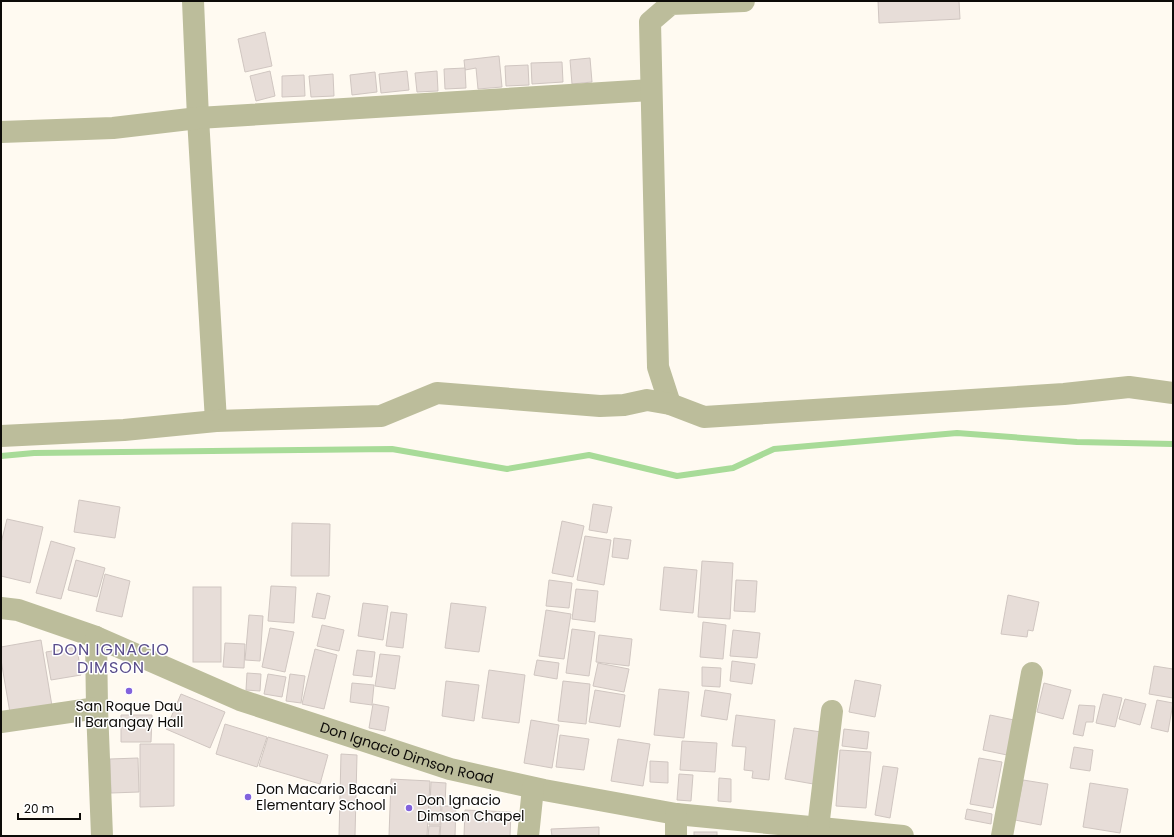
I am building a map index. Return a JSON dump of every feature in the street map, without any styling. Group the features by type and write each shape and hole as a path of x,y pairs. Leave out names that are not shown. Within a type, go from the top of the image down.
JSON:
{"street":[{"path":"193,1 198,118 216,421"},
{"path":"670,404 658,367 649,12 670,4 744,1"},
{"path":"1,132 112,128 198,118 652,90"},
{"path":"1,436 124,430 216,421 381,416 437,393 600,406 624,405 647,400 670,404 704,418 1064,394 1129,387 1173,393"},
{"name":"Don Ignacio Dimson Road","path":"1,608 18,610 96,638 240,700 450,769 533,788 676,814 903,836"},
{"path":"96,638 102,836"},
{"path":"1002,836 1032,673"},
{"path":"1,722 97,708"},
{"path":"818,828 832,711"},
{"path":"528,836 533,788"},
{"path":"676,814 676,836"}],"building":[{"path":"878,1 959,1 960,19 879,23"},
{"path":"265,32 272,66 245,72 238,39"},
{"path":"499,56 502,87 478,89 476,68 465,70 464,60"},
{"path":"590,58 592,82 572,84 570,60"},
{"path":"562,62 563,82 532,84 531,63"},
{"path":"528,65 529,85 506,86 505,66"},
{"path":"465,68 466,88 445,89 444,69"},
{"path":"270,71 275,96 256,101 250,76"},
{"path":"407,71 409,90 381,93 379,74"},
{"path":"437,71 438,91 417,92 415,73"},
{"path":"375,72 377,92 352,95 350,75"},
{"path":"333,74 334,96 311,97 309,76"},
{"path":"304,75 305,96 282,97 282,76"},
{"path":"79,500 120,507 115,538 74,532"},
{"path":"593,504 612,507 607,533 589,530"},
{"path":"7,519 43,527 30,583 1,576 1,543"},
{"path":"562,521 584,526 573,577 552,573"},
{"path":"292,523 330,524 329,576 291,576"},
{"path":"585,536 611,540 604,585 577,580"},
{"path":"614,538 631,540 628,559 612,557"},
{"path":"51,541 75,548 61,599 36,593"},
{"path":"76,560 105,568 97,597 68,590"},
{"path":"702,561 733,563 730,619 698,617"},
{"path":"664,567 697,570 693,613 660,610"},
{"path":"105,574 130,581 122,617 96,611"},
{"path":"549,580 572,583 569,608 546,606"},
{"path":"736,580 757,581 755,612 734,611"},
{"path":"271,586 296,587 294,623 268,621"},
{"path":"193,587 221,587 221,662 193,662"},
{"path":"576,589 598,591 595,622 572,619"},
{"path":"317,593 330,596 325,619 312,617"},
{"path":"1008,595 1039,602 1033,631 1028,630 1027,637 1001,634"},
{"path":"363,603 388,606 383,640 358,636"},
{"path":"451,603 486,607 479,652 445,648"},
{"path":"546,610 571,614 564,659 539,656"},
{"path":"391,612 407,614 403,648 386,646"},
{"path":"249,615 263,616 260,661 245,660"},
{"path":"703,622 726,625 723,659 700,657"},
{"path":"322,625 344,630 339,651 317,646"},
{"path":"270,628 294,632 285,672 262,667"},
{"path":"572,629 595,632 589,676 566,673"},
{"path":"733,630 760,633 757,658 730,656"},
{"path":"599,635 632,639 629,666 596,662"},
{"path":"41,640 52,706 10,713 1,660 1,647"},
{"path":"225,643 245,644 244,668 223,667"},
{"path":"77,647 81,675 51,680 46,652"},
{"path":"315,649 337,655 324,709 302,704"},
{"path":"357,650 375,652 372,677 353,675"},
{"path":"380,654 400,656 395,689 375,686"},
{"path":"537,660 559,663 557,679 534,675"},
{"path":"732,661 755,664 752,684 730,681"},
{"path":"598,663 629,669 624,692 593,686"},
{"path":"1154,666 1173,669 1173,698 1149,694"},
{"path":"702,667 721,668 720,687 702,686"},
{"path":"489,670 525,675 519,723 482,718"},
{"path":"247,673 261,674 260,691 246,690"},
{"path":"268,674 286,677 282,697 264,694"},
{"path":"290,674 305,676 301,703 286,701"},
{"path":"855,680 881,685 875,717 849,712"},
{"path":"446,681 479,685 474,721 442,716"},
{"path":"563,681 590,684 586,724 558,721"},
{"path":"352,683 374,685 372,705 350,702"},
{"path":"1044,683 1071,690 1063,719 1037,712"},
{"path":"659,689 689,692 684,738 654,735"},
{"path":"595,690 625,695 620,727 589,722"},
{"path":"705,690 731,694 727,720 701,716"},
{"path":"181,694 225,712 210,748 166,729"},
{"path":"1103,694 1122,698 1115,727 1096,723"},
{"path":"1125,699 1146,704 1140,725 1119,719"},
{"path":"1157,700 1173,703 1168,732 1151,728"},
{"path":"373,704 389,707 385,731 369,728"},
{"path":"1079,705 1095,706 1093,722 1086,722 1083,736 1073,734"},
{"path":"121,715 152,715 151,742 121,742"},
{"path":"736,715 775,720 769,780 752,778 753,771 744,770 746,747 732,746"},
{"path":"990,715 1014,720 1007,755 983,750"},
{"path":"531,720 559,725 552,768 524,763"},
{"path":"225,724 267,737 257,767 216,754"},
{"path":"794,728 828,733 819,785 785,779"},
{"path":"844,729 869,732 867,749 842,746"},
{"path":"560,735 589,739 584,770 556,767"},
{"path":"268,737 328,755 320,784 259,766"},
{"path":"618,739 650,744 643,786 611,781"},
{"path":"682,741 717,743 715,772 680,770"},
{"path":"140,744 174,744 174,806 140,807"},
{"path":"1074,747 1093,750 1090,771 1070,768"},
{"path":"840,750 871,752 866,808 836,806"},
{"path":"341,754 357,755 355,836 339,836"},
{"path":"138,758 139,792 111,793 110,759"},
{"path":"979,758 1002,762 993,808 970,804"},
{"path":"650,761 668,762 668,783 650,782"},
{"path":"883,766 898,768 890,818 875,815"},
{"path":"679,774 693,775 691,801 677,800"},
{"path":"719,778 731,779 731,802 718,801"},
{"name":"Don Ignacio Dimson Chapel","path":"391,779 430,781 427,836 389,836"},
{"path":"1023,780 1048,784 1041,825 1015,820"},
{"path":"431,782 446,783 445,804 430,804"},
{"path":"1090,783 1128,789 1120,833 1083,827"},
{"path":"430,805 441,806 440,825 429,825"},
{"path":"442,806 456,806 455,836 440,836"},
{"path":"967,809 992,814 991,824 965,819"},
{"path":"465,810 511,812 510,836 464,836"},
{"path":"429,826 440,826 439,836 428,836"},
{"path":"599,827 599,836 552,836 551,829"},
{"path":"694,832 717,832 717,836 694,836"}],"waterway":[{"path":"1,456 34,453 392,449 507,469 589,455 677,476 733,468 774,449 957,433 1077,442 1173,444"}],"place":[{"name":"San Roque Dau II Barangay Hall","path":"129,691"},
{"name":"Don Macario Bacani Elementary School","path":"248,797"},
{"name":"Don Ignacio Dimson Chapel","path":"409,808"}],"district":[{"name":"DON IGNACIO DIMSON","path":"111,658"}]}
